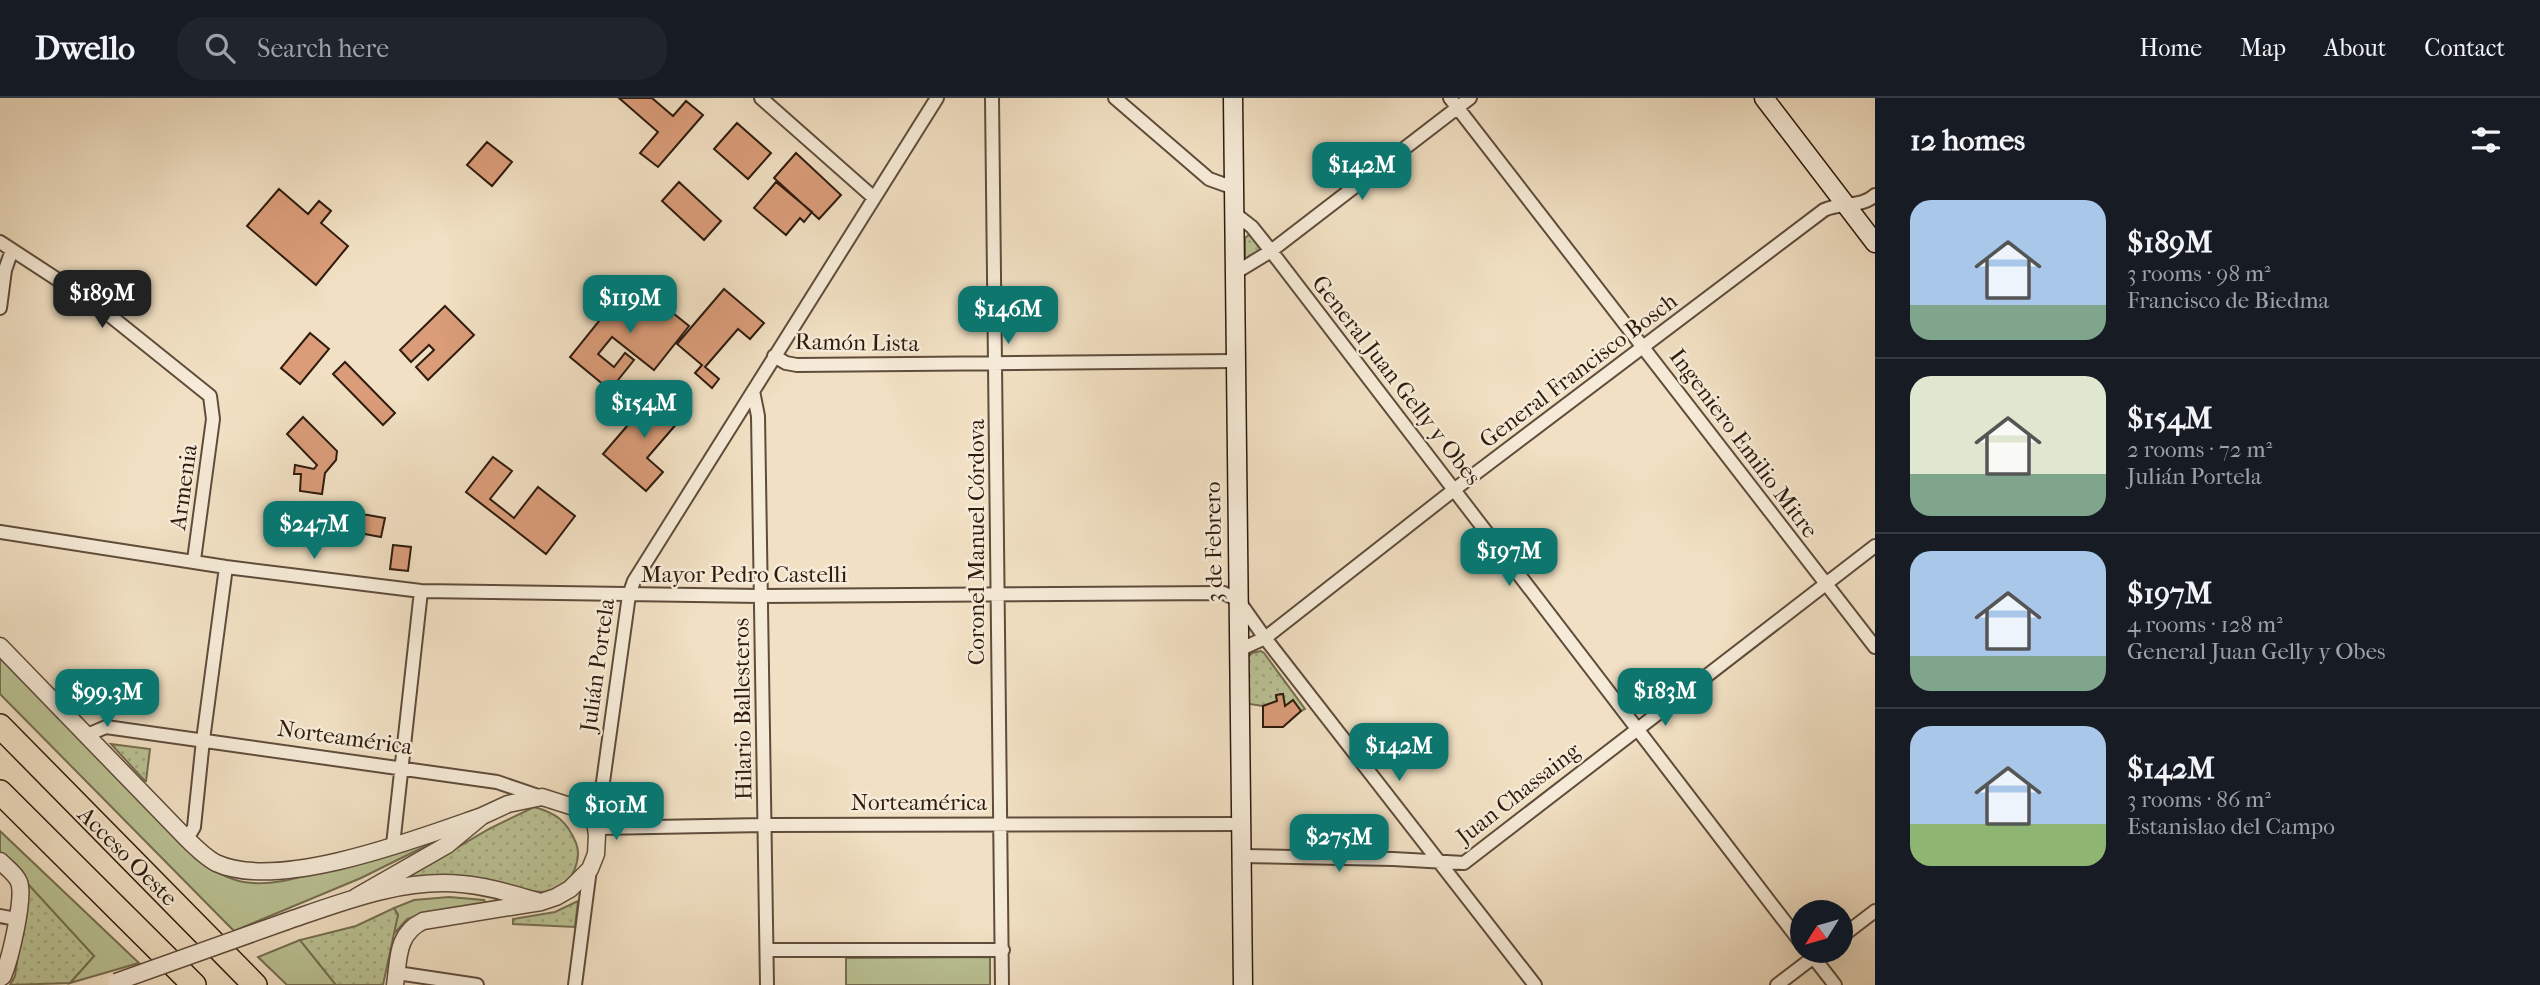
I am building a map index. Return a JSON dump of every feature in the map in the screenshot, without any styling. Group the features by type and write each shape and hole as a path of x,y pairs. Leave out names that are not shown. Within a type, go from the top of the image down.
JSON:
{"highway":[{"name":"Acceso Oeste","path":"0,726 256,985"},
{"name":"Acceso Oeste","path":"0,792 194,985"}],"main road":[{"name":"3 de Febrero","path":"1233,98 1243,985"},
{"path":"1764,98 1875,243"}],"street":[{"path":"761,98 873,197"},
{"name":"Julián Portela","path":"575,985 590,869 596,854 594,822 603,782 629,595 634,581 937,98"},
{"name":"Coronel Manuel Córdova","path":"992,98 1002,985"},
{"path":"1115,98 1209,178 1234,188"},
{"path":"1235,273 1271,251 1453,103 1470,98"},
{"name":"Ingeniero Emilio Mitre","path":"1453,103 1875,648"},
{"name":"General Francisco Bosch","path":"1239,650 1265,638 1455,489 1824,210 1865,202 1875,195"},
{"name":"General Juan Gelly y Obes","path":"1234,213 1252,227 1271,251 1790,928"},
{"path":"0,242 12,250 5,270 0,308"},
{"name":"Armenia","path":"12,250 98,306 210,396 213,419 194,560"},
{"name":"Ramón Lista","path":"774,356 786,363 797,365 1236,360"},
{"name":"Hilario Ballesteros","path":"753,391 758,416 767,985"},
{"name":"Mayor Pedro Castelli","path":"0,532 226,567 421,591 761,596 1224,593 1238,600"},
{"name":"Juan Chassaing","path":"1241,856 1464,863 1875,546"},
{"path":"187,839 194,827 226,567"},
{"path":"393,845 421,591"},
{"path":"1238,600 1535,985"},
{"path":"0,646 187,839 207,858 218,864 275,872 329,863 482,816 508,804 541,797"},
{"name":"Norteamérica","path":"88,735 106,727 497,782 577,806 594,822 765,825 1241,824"},
{"path":"356,897 447,845 482,816"},
{"path":"0,861 19,883 8,917 12,950 0,978"},
{"path":"477,985 396,979 402,939 412,926 423,921 541,902 556,897 570,889 590,869"},
{"path":"112,984 356,897 424,886 463,884 500,890 541,902"},
{"path":"1853,928 1875,911"},
{"path":"767,950 1003,950"},
{"path":"1777,985 1803,963"},
{"path":"1821,963 1835,985"}],"green space":[{"path":"1250,234 1261,247 1253,259 1245,258 1245,238"},
{"path":"1261,651 1305,709 1301,711 1293,701 1285,706 1282,694 1276,695 1277,701 1263,706 1249,704 1247,658 1252,653"},
{"path":"0,654 195,858 229,878 253,883 287,880 446,836 361,878 234,931 0,694"},
{"path":"111,744 150,749 146,781 145,781"},
{"path":"534,807 560,819 576,843 578,856 575,869 563,886 541,892 483,887 390,887 489,829"},
{"path":"0,831 139,963 70,983 94,956 0,857"},
{"path":"28,884 94,956 70,983 10,985 15,976"},
{"path":"449,897 484,900 486,903 429,912 407,919 392,936 398,915 394,908 414,900"},
{"path":"578,901 575,927 513,924 513,919 555,912"},
{"path":"394,908 398,915 383,985 336,985 300,940 356,926"},
{"path":"300,940 336,985 287,985 258,957"},
{"path":"990,957 990,985 846,985 846,958"}],"building":[{"path":"619,98 652,98 673,116 686,101 703,115 658,167 640,153 658,132"},
{"path":"737,123 771,153 748,179 714,149"},
{"path":"487,142 512,162 492,186 467,165"},
{"path":"796,153 841,195 819,219 774,178"},
{"path":"679,182 721,221 704,240 662,201"},
{"path":"776,182 812,212 804,222 800,218 786,235 754,208"},
{"path":"279,189 308,214 319,201 331,211 321,223 348,246 316,285 247,226"},
{"path":"632,280 689,326 654,370 612,337 598,354 614,367 625,353 634,360 610,390 570,357"},
{"path":"724,289 764,323 750,339 738,329 705,367 719,379 712,388 695,373 702,365 677,344"},
{"path":"445,306 474,335 428,380 416,367 434,350 429,345 411,362 400,350"},
{"path":"310,333 329,349 300,384 281,368"},
{"path":"345,362 395,413 383,425 333,374"},
{"path":"658,390 685,414 647,458 663,472 646,491 603,454"},
{"path":"303,417 337,451 336,460 325,473 322,494 300,491 301,474 294,474 295,465 314,469 317,465 287,434"},
{"path":"493,457 512,471 490,499 514,518 538,487 575,516 546,554 466,492"},
{"path":"362,514 385,518 381,537 359,533"},
{"path":"393,545 411,547 408,571 390,569"},
{"path":"1283,694 1285,706 1293,700 1301,711 1283,727 1263,727 1263,706 1277,701 1276,695"}]}
